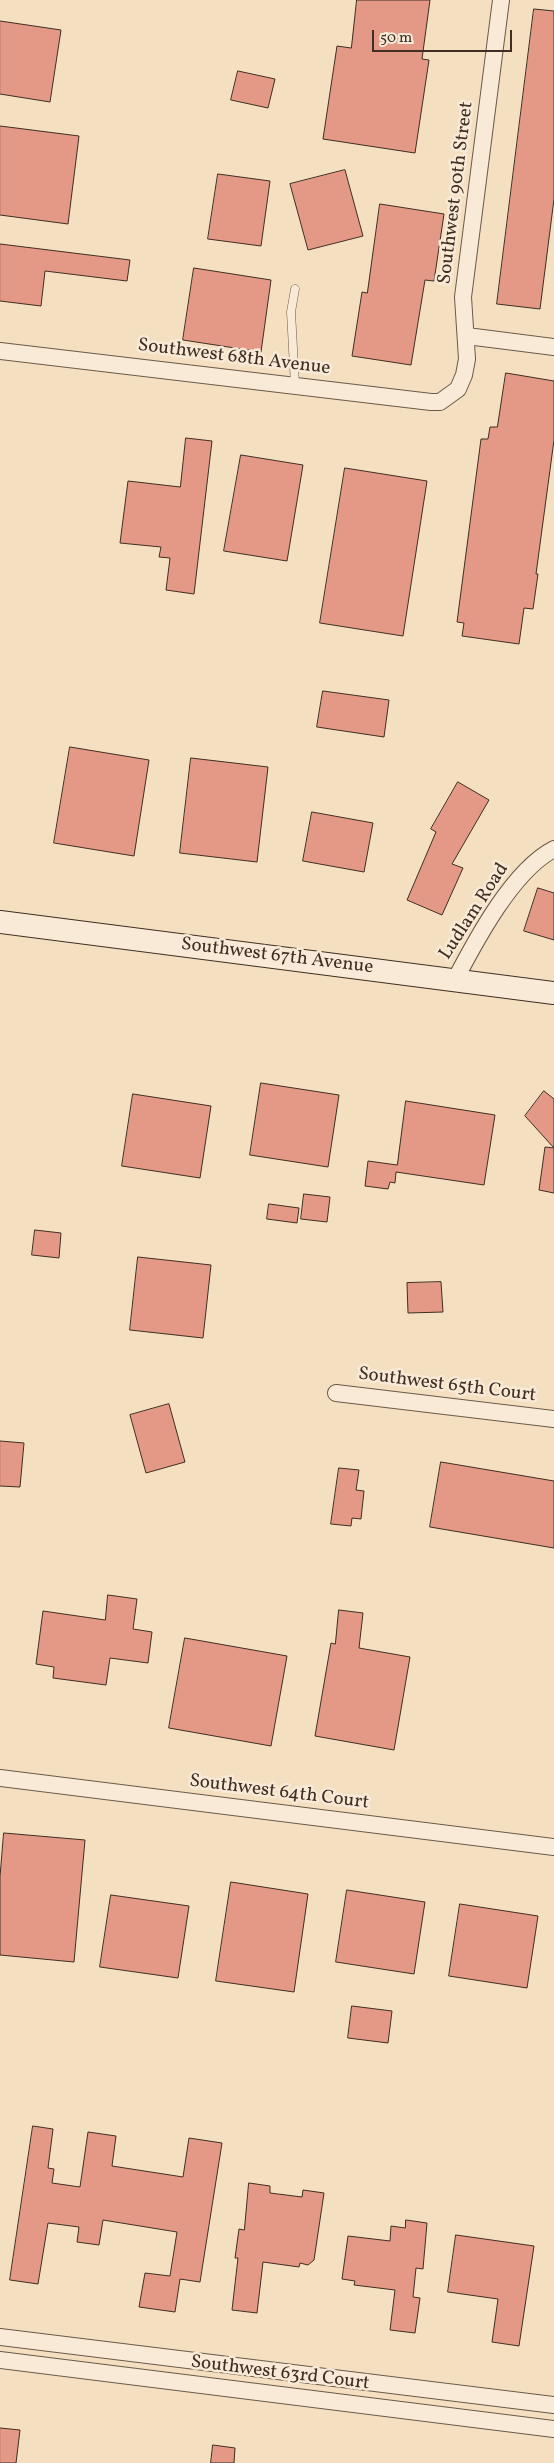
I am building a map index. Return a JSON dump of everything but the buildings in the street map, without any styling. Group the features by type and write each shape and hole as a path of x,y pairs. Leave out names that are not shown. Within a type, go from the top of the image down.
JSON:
{"main road":[{"name":"Southwest 67th Avenue","path":"0,922 554,993"}],"street":[{"name":"Southwest 90th Street","path":"458,389 464,375 467,359 463,297 501,0"},
{"path":"467,336 554,347"},
{"name":"Southwest 68th Avenue","path":"0,351 431,402 440,402 458,389"},
{"name":"Ludlam Road","path":"455,980 476,940 526,870 544,854 554,849"},
{"name":"Southwest 65th Court","path":"336,1393 554,1419"},
{"name":"Southwest 64th Court","path":"0,1778 554,1847"},
{"name":"Southwest 63rd Court","path":"0,2337 554,2405"},
{"path":"97,2371 101,2349"},
{"name":"Southwest 63rd Court","path":"0,2360 554,2429"},
{"path":"310,2398 313,2375"},
{"path":"526,2426 529,2402"}],"lane":[{"path":"295,290 291,312 295,385"}]}
